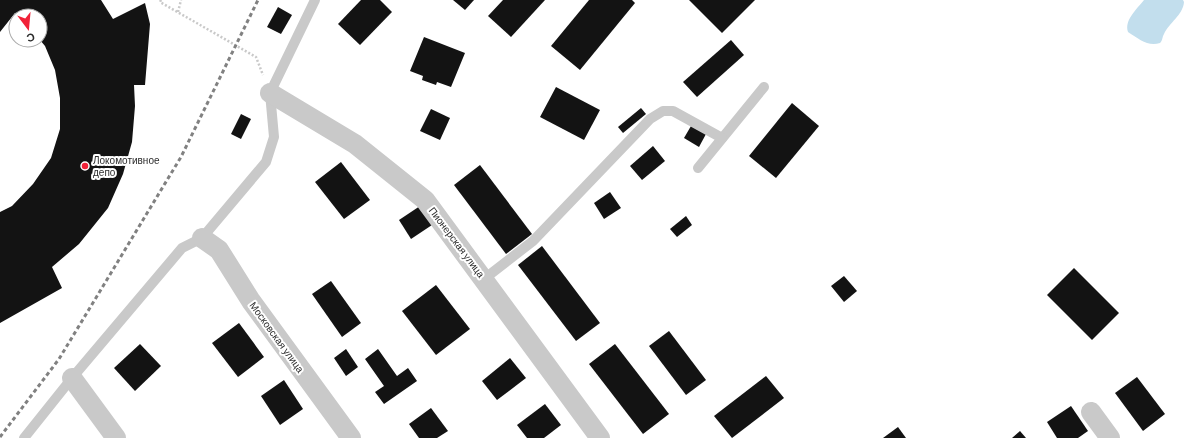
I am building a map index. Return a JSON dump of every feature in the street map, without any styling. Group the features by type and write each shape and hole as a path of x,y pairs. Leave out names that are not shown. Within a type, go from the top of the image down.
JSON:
{"street":[{"name":"Пионерская улица","path":"270,93 355,144 425,200 600,438"},
{"name":"Московская улица","path":"202,238 218,250 251,301 351,438"},
{"path":"72,378 116,438"},
{"path":"1091,412 1110,438"}],"lane":[{"path":"24,438 72,378 182,248 202,238 266,162 274,137 270,93 315,0"},
{"path":"698,168 764,87"},
{"path":"484,279 533,241 650,119 663,111 672,111 722,138"}],"path":[{"path":"161,0 160,2 256,57 270,93"},
{"path":"178,12 180,0"}],"water":[{"path":"1144,0 1183,0 1184,2 1179,15 1166,30 1160,43 1148,43 1140,40 1128,32 1127,28 1129,19"}],"building":[{"name":"Локомотивное депо","path":"0,0 101,0 113,19 145,3 150,24 145,85 134,85 135,106 132,142 123,174 108,208 79,244 52,267 62,288 0,323 0,212 12,206 33,184 51,158 60,129 60,98 55,70 46,48 48,48 48,8 8,8 8,22 0,32"},
{"path":"361,0 380,0 392,12 360,45 338,24"},
{"path":"453,0 474,0 465,10"},
{"path":"503,0 545,0 511,37 488,16"},
{"path":"589,0 632,0 635,3 580,70 551,46"},
{"path":"689,0 755,0 722,33"},
{"path":"278,7 292,15 281,34 267,27"},
{"path":"424,37 465,53 451,87 437,82 436,85 422,80 423,76 410,71"},
{"path":"731,40 744,55 697,97 683,82"},
{"path":"556,87 600,110 584,140 540,117"},
{"path":"792,103 819,126 776,178 749,156"},
{"path":"641,108 646,114 623,133 618,127"},
{"path":"431,109 450,118 440,140 420,131"},
{"path":"241,114 251,119 241,139 231,134"},
{"path":"691,126 706,134 699,147 684,138"},
{"path":"653,146 665,161 642,180 630,166"},
{"path":"341,162 370,200 344,219 315,182"},
{"path":"480,165 532,234 506,254 454,185"},
{"path":"610,192 621,208 604,219 594,203"},
{"path":"420,206 432,225 411,239 399,220"},
{"path":"686,216 692,225 677,237 670,229"},
{"path":"542,246 600,323 576,341 518,265"},
{"path":"1074,268 1119,313 1092,340 1047,295"},
{"path":"844,276 857,291 844,302 831,286"},
{"path":"331,281 361,323 342,337 312,294"},
{"path":"436,285 470,329 436,355 402,311"},
{"path":"239,323 264,357 238,377 212,343"},
{"path":"669,331 706,380 686,395 649,346"},
{"path":"140,344 161,366 135,391 114,368"},
{"path":"615,344 669,414 643,434 589,364"},
{"path":"346,349 358,367 346,376 334,358"},
{"path":"378,349 397,376 408,368 417,381 384,404 375,392 384,386 365,359"},
{"path":"510,358 526,378 497,400 482,381"},
{"path":"766,376 784,398 732,438 714,416"},
{"path":"1137,377 1165,414 1143,431 1115,393"},
{"path":"284,380 303,409 280,425 261,396"},
{"path":"545,404 561,425 544,438 527,438 517,425"},
{"path":"1071,406 1088,431 1078,438 1057,438 1047,422"},
{"path":"431,408 448,431 437,438 419,438 409,424"},
{"path":"898,427 906,438 883,438"},
{"path":"1020,431 1026,438 1012,438"}],"railway":[{"path":"0,437 59,359 181,157 258,0"}],"place":[{"name":"Локомотивное депо","path":"85,166"}]}
